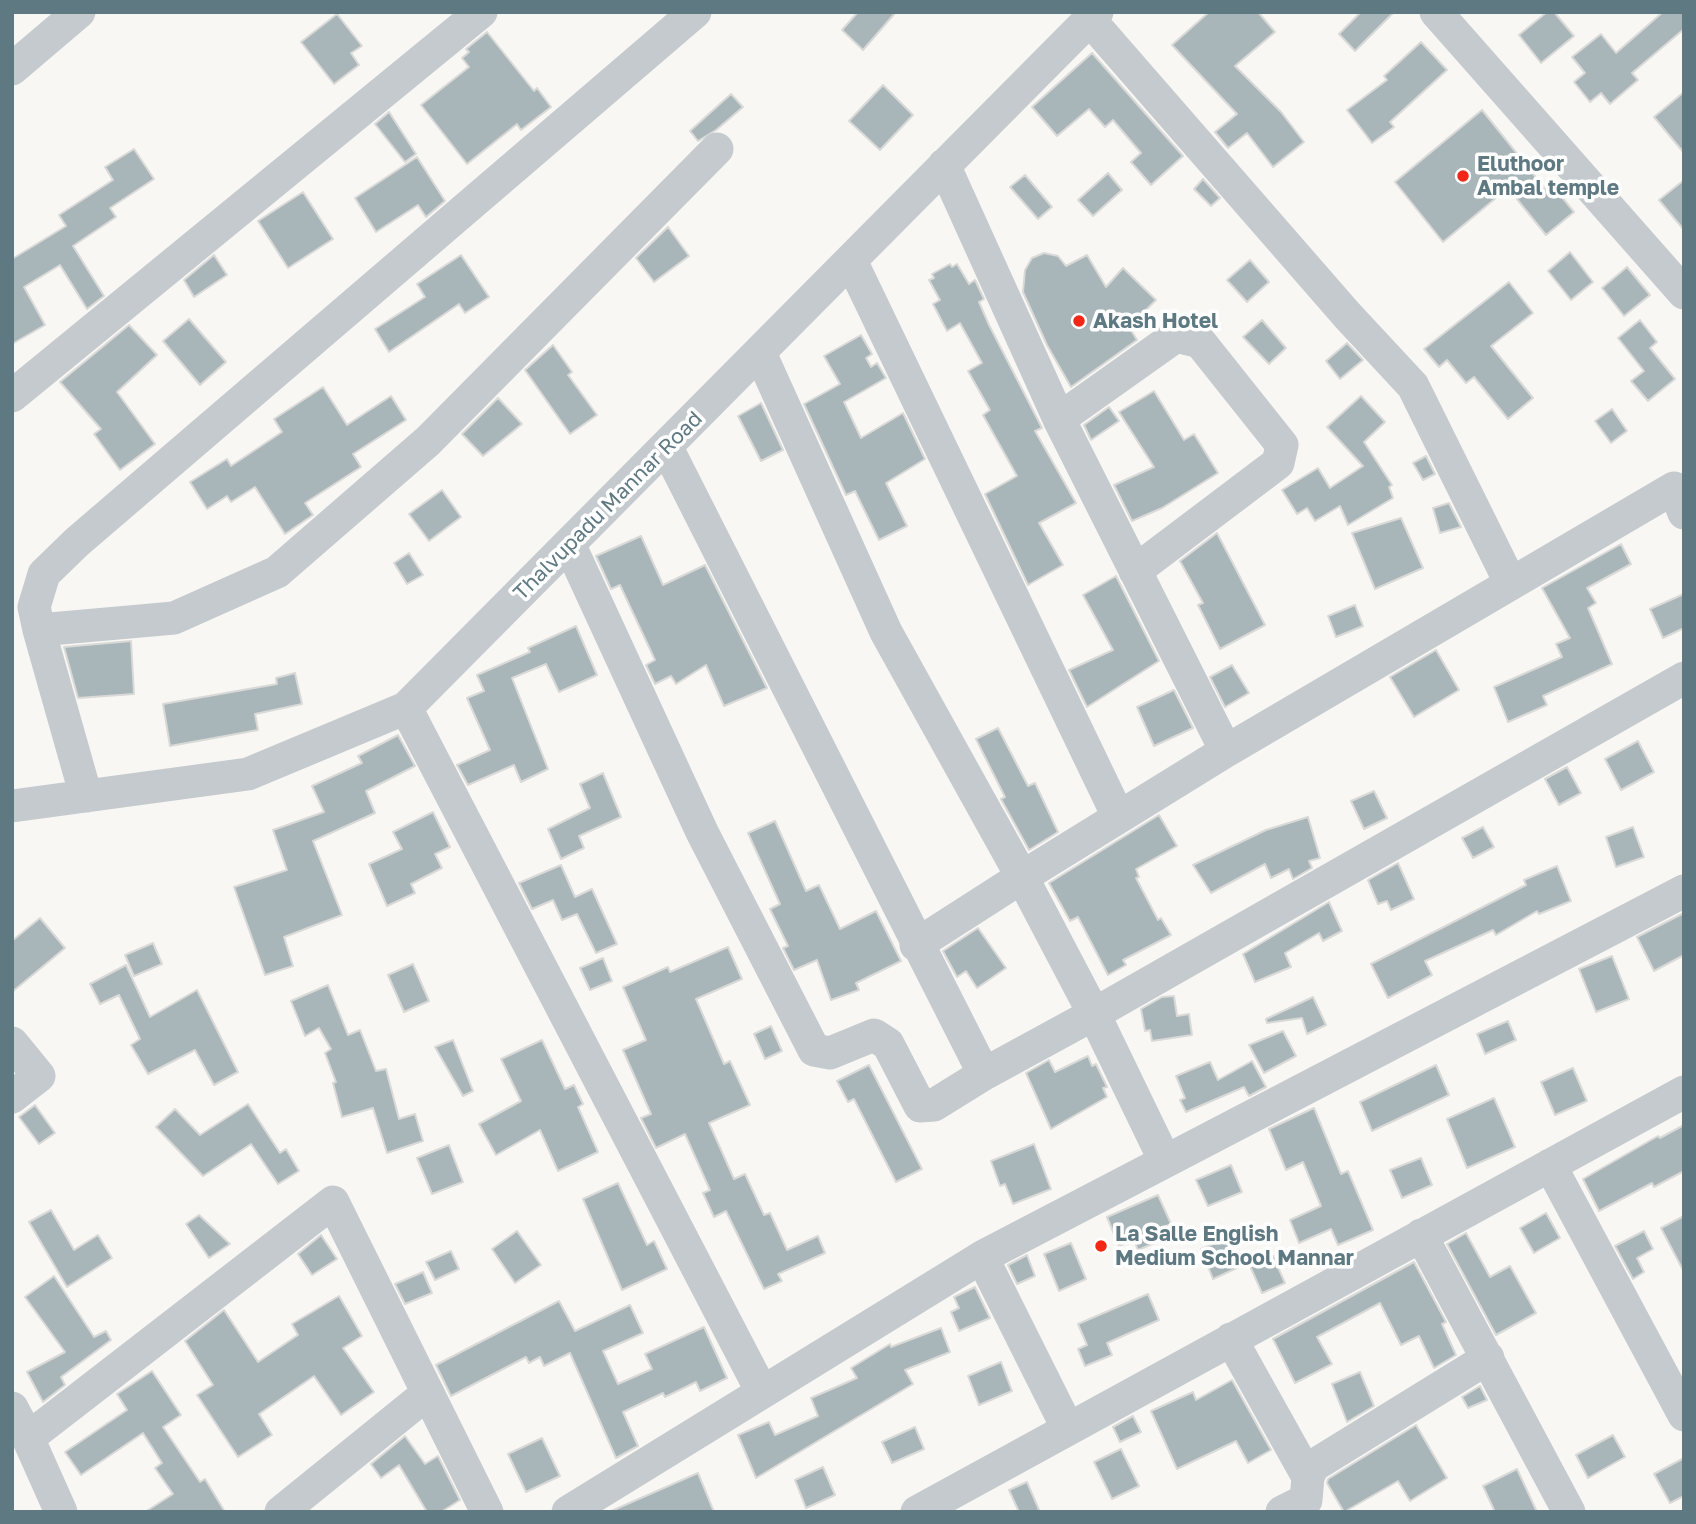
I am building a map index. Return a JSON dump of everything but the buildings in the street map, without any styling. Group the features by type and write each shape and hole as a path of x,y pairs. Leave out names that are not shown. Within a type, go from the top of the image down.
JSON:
{"street":[{"path":"12,69 79,12"},
{"path":"12,396 481,12"},
{"path":"86,796 34,607 44,574 77,541 695,12"},
{"path":"1436,12 1684,293"},
{"path":"1093,16 1413,386 1510,582"},
{"name":"Thalvupadu Mannar Road","path":"12,806 248,774 407,708 1093,16"},
{"path":"39,630 174,618 277,572 428,441 718,149"},
{"path":"944,165 1059,419 1226,751"},
{"path":"851,261 1118,816"},
{"path":"1059,419 1176,336 1200,342 1282,445 1278,463 1135,571"},
{"path":"760,353 886,632 1022,877 1094,1014 1165,1161"},
{"path":"667,448 916,945 984,1074"},
{"path":"916,945 1118,816 1510,582 1680,494"},
{"path":"570,546 702,832 814,1050 830,1053 874,1035 888,1044 920,1107 934,1105 984,1074 1684,678"},
{"path":"407,708 762,1392"},
{"path":"568,1512 982,1257 1684,891"},
{"path":"12,1043 39,1076 12,1097"},
{"path":"917,1512 1684,1091"},
{"path":"1550,1165 1684,1415"},
{"path":"29,1437 333,1202 428,1393 481,1509"},
{"path":"1421,1235 1569,1512"},
{"path":"982,1257 1068,1429"},
{"path":"1231,1339 1302,1500"},
{"path":"1302,1500 1313,1466 1488,1358"},
{"path":"281,1512 428,1393"},
{"path":"12,1408 29,1437 61,1512"}],"place":[{"name":"Eluthoor Ambal temple","path":"1463,176"},
{"name":"Akash Hotel","path":"1079,321"},
{"name":"La Salle English Medium School Mannar","path":"1101,1246"}]}
